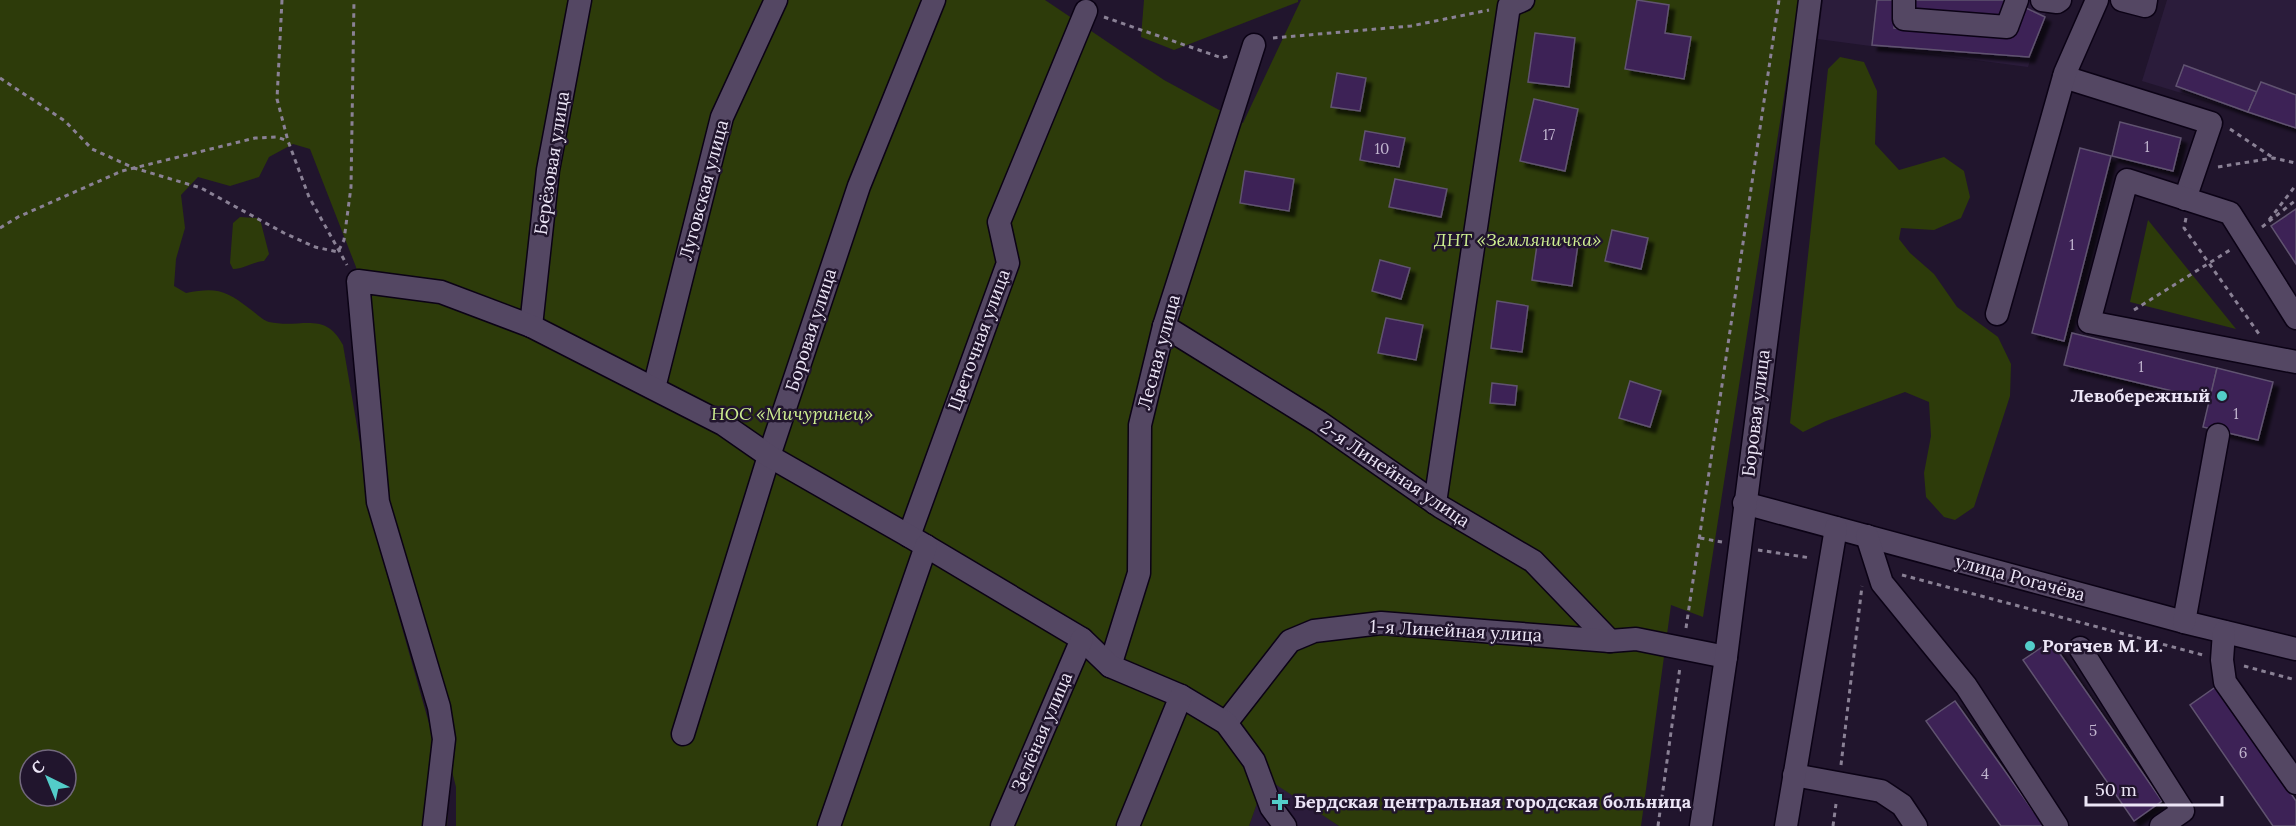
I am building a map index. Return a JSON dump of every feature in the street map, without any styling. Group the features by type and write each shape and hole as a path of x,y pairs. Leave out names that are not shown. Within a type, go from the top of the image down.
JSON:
{"street":[{"name":"Берёзовая улица","path":"531,326 548,170 580,0"},
{"name":"Луговская улица","path":"654,388 722,117 776,0"},
{"name":"Боровая улица","path":"683,734 769,456 859,186 934,0"},
{"name":"Боровая улица","path":"1701,826 1726,657 1810,0"},
{"path":"1904,0 1904,19 2007,27 2017,0"},
{"path":"2042,0 2057,2 2060,0"},
{"path":"1997,314 2064,77 2097,0"},
{"path":"2122,0 2145,6 2146,0"},
{"path":"1435,503 1516,3"},
{"name":"Цветочная улица","path":"829,826 917,541 1008,262 999,222 1086,11"},
{"name":"Лесная улица","path":"1110,666 1139,573 1140,425 1164,326 1254,45"},
{"path":"2064,77 2211,123 2193,174 2188,200"},
{"path":"2286,360 2089,322 2127,180 2230,213 2256,233 2296,318"},
{"path":"434,826 444,739 439,707 378,502 358,281 441,292 531,326 723,424 769,456 1082,639 1110,666 1181,696 1226,723 1254,761 1271,807 1285,826"},
{"name":"2-я Линейная улица","path":"1164,326 1319,422 1360,453 1435,503 1533,561 1610,641"},
{"path":"2184,622 2218,435"},
{"name":"улица Рогачёва","path":"1744,503 2184,622 2296,649"},
{"path":"1786,826 1836,528"},
{"path":"1867,536 1882,583 1966,686 2057,826"},
{"name":"1-я Линейная улица","path":"1226,723 1290,641 1314,631 1381,623 1610,641 1636,639 1726,657"},
{"path":"2224,632 2222,660 2225,682 2296,783"},
{"name":"Зелёная улица","path":"1002,826 1082,639"},
{"path":"2080,648 2183,811 2161,826"},
{"path":"1128,826 1181,696"},
{"path":"1794,775 1881,791 1902,805 1916,826"}],"path":[{"path":"282,0 278,99 288,141 309,197 338,252 358,281"},
{"path":"338,252 344,240 351,187 354,0"},
{"path":"1658,826 1779,0"},
{"path":"1086,11 1222,58 1272,38 1412,26 1516,3"},
{"path":"0,78 65,121 92,149 134,168 201,188 315,247 338,252"},
{"path":"2211,123 2224,125 2273,158 2296,163"},
{"path":"0,228 18,217 122,171 255,138 277,137 288,141"},
{"path":"2193,174 2207,169 2273,158"},
{"path":"2256,233 2296,185"},
{"path":"2188,200 2184,228 2286,360"},
{"path":"2110,326 2256,233 2296,200"},
{"path":"1701,538 1765,552 1831,560"},
{"path":"1833,826 1864,565 2296,680"}],"shaded area":[{"path":"1823,0 2050,0 2028,67 1818,39"},
{"path":"2167,0 2296,0 2296,128 2142,81"},
{"name":"Бердская центральная городская больница","path":"1266,777 1339,826 1249,826"}],"green space":[{"name":"НОС «Мичуринец»","path":"0,0 1045,0 1164,80 1243,123 1301,0 1799,0 1703,617 1671,605 1641,826 1339,826 1266,778 1249,826 456,826 456,787 395,548 375,431 356,267 310,149 293,144 269,157 259,177 230,186 198,177 181,195 185,228 176,259 174,286 186,293 213,290 227,294 269,322 320,324 336,334 343,345 376,536 449,794 447,826 0,826"},
{"path":"1144,0 1298,0 1298,2 1174,50 1141,37"},
{"path":"1840,57 1864,62 1877,91 1875,144 1899,170 1944,157 1964,171 1970,197 1961,218 1934,230 1901,228 1899,239 1910,253 1934,274 1957,307 1998,337 2011,364 2010,396 1974,507 1955,520 1944,517 1926,497 1924,473 1931,436 1929,402 1905,392 1826,421 1803,432 1790,423 1828,69"},
{"path":"240,217 257,218 261,223 269,254 264,261 233,269 230,263 233,223"},
{"path":"2148,220 2236,329 2130,302"}],"building":[{"path":"1637,0 1669,5 1665,33 1691,37 1684,79 1625,69"},
{"path":"1877,0 1896,0 1894,28 2014,35 2026,8 2045,17 2029,57 1872,45"},
{"path":"1911,0 2008,0 2005,17 1910,12"},
{"path":"1535,33 1575,38 1569,87 1528,82"},
{"path":"2184,65 2257,92 2248,112 2176,86"},
{"path":"1337,73 1366,78 1360,111 1331,107"},
{"path":"2261,82 2296,95 2296,128 2248,112"},
{"path":"1534,99 1578,109 1565,171 1520,161"},
{"path":"2120,122 2181,138 2173,171 2112,156"},
{"path":"1365,131 1405,138 1399,167 1360,160"},
{"path":"2080,148 2111,156 2064,341 2032,333"},
{"path":"1245,171 1294,179 1289,211 1240,203"},
{"path":"1395,179 1447,189 1441,217 1389,207"},
{"path":"2296,209 2296,264 2271,226"},
{"path":"1612,230 1648,238 1641,269 1605,261"},
{"path":"1538,238 1578,244 1572,286 1532,280"},
{"path":"1380,260 1410,268 1401,299 1372,291"},
{"path":"1497,301 1528,306 1522,352 1491,348"},
{"path":"1386,318 1423,325 1416,360 1378,353"},
{"path":"2072,333 2217,368 2210,400 2064,365"},
{"path":"2217,368 2273,382 2258,440 2203,427"},
{"path":"1630,381 1661,391 1650,427 1619,418"},
{"path":"1492,383 1517,386 1515,405 1490,403"},
{"path":"2051,641 2162,801 2134,821 2023,660"},
{"path":"2217,686 2296,801 2296,826 2273,826 2190,705"},
{"path":"1955,701 2044,826 2001,826 1926,721"}],"place":[{"name":"Левобережный","path":"2222,396"},
{"name":"Рогачев М. И.","path":"2030,646"},
{"name":"Бердская центральная городская больница","path":"1280,802"}],"park label":[{"name":"ДНТ «Земляничка»","path":"1518,240"}]}
